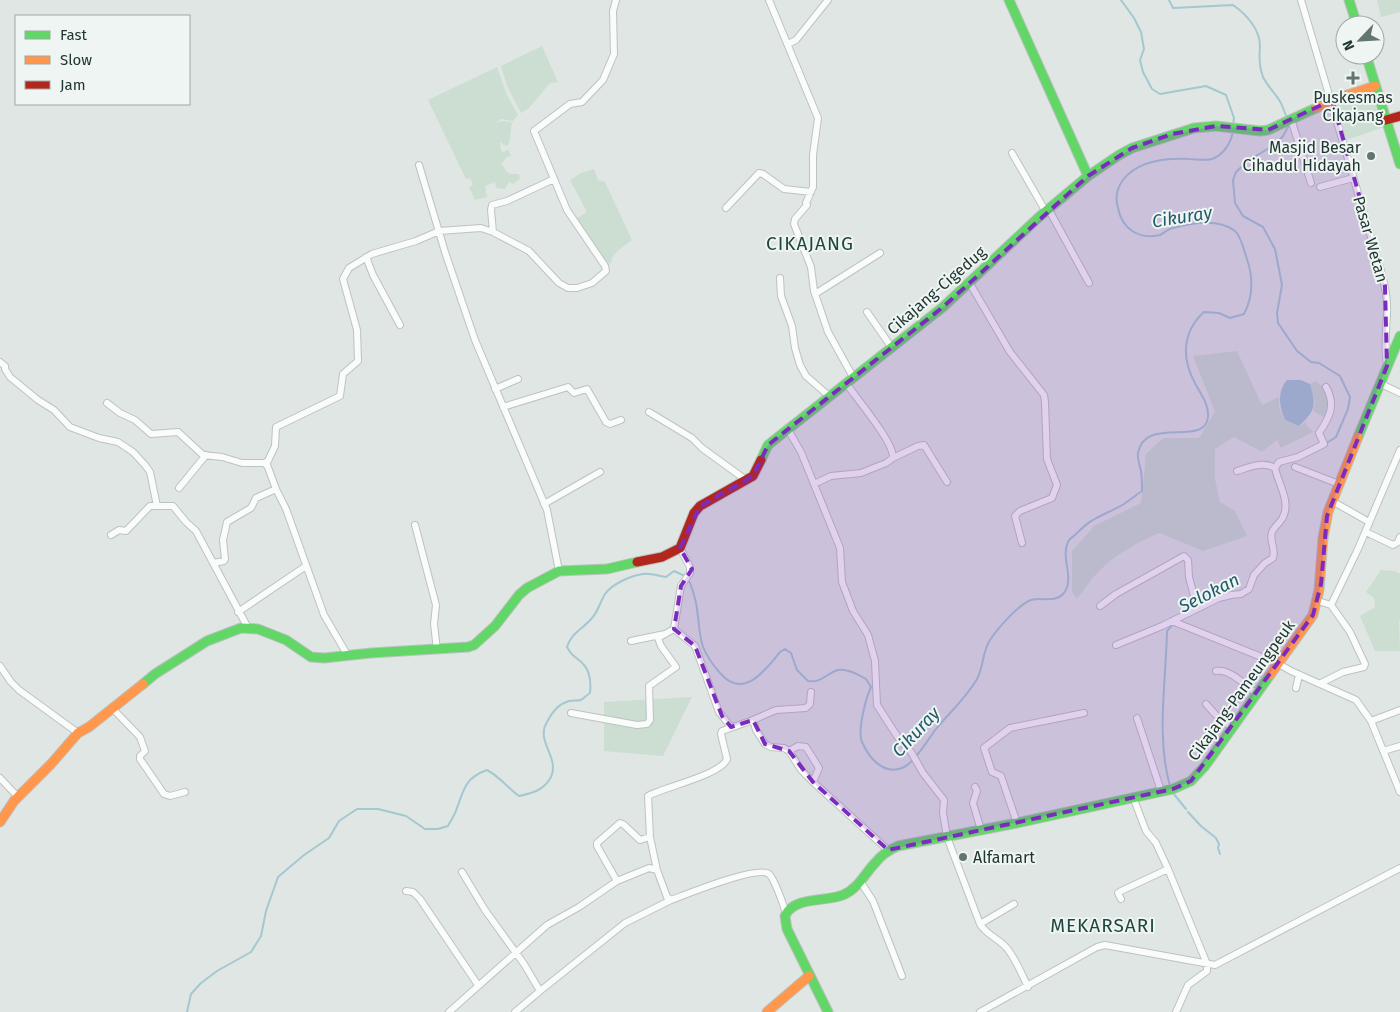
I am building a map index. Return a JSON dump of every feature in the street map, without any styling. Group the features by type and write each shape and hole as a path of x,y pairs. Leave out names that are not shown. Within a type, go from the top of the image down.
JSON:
{"street":[{"path":"348,656 326,618 286,509 266,464 273,449 276,427 340,396 343,374 358,361 357,330 343,279 349,268 366,257 416,241 439,231 481,228 493,232 529,251 559,283 568,288 584,287 601,277 606,269 605,266 569,212 534,131 570,104 582,102 603,80 614,54 613,11 616,0"},
{"path":"769,0 818,118 813,155 813,184 806,203 807,205 795,219 794,224 812,271 815,294 828,332 854,377"},
{"path":"788,44 796,40 828,0"},
{"path":"1009,0 1088,176"},
{"name":"Pasar Wetan","path":"1301,0 1332,100 1385,286 1387,312 1384,350 1387,366"},
{"path":"1349,0 1354,15"},
{"path":"1369,65 1400,164"},
{"name":"Cikajang-Cigedug","path":"680,548 694,513 700,506 753,476 765,449 787,428 943,307 1088,176 1132,148 1172,134 1194,128 1216,126 1268,130 1332,100 1375,86"},
{"path":"1386,120 1400,116"},
{"path":"1288,120 1311,183"},
{"path":"1012,153 1089,283"},
{"path":"419,165 475,340 547,510 559,571"},
{"path":"726,208 759,173 784,188 811,192"},
{"path":"1320,187 1354,178"},
{"path":"493,232 492,205 506,201 554,179"},
{"path":"815,294 880,253"},
{"path":"366,257 373,275 400,325"},
{"path":"780,278 783,301 792,326 800,365 810,379 829,396"},
{"path":"969,282 1010,352 1045,398 1047,459 1058,485 1052,498 1020,510 1015,516 1022,543"},
{"path":"867,312 892,348"},
{"name":"Cikajang-Pameungpeuk","path":"888,850 904,845 1017,824 1167,790 1188,783 1194,778 1205,766 1312,618 1318,601 1325,525 1332,501 1379,383 1398,346 1400,336"},
{"path":"0,362 5,366 10,377 38,400 54,410 70,427 99,438 118,442 133,452 150,472 157,506"},
{"path":"495,389 518,379"},
{"path":"846,383 882,431 893,452 893,458"},
{"path":"1379,383 1400,393"},
{"path":"503,407 568,387 574,393 587,389 606,422 610,424 621,420"},
{"path":"1116,645 1175,622 1197,608 1219,598 1241,594 1249,589 1254,575 1265,563 1273,558 1275,551 1271,541 1272,531 1285,515 1284,494 1275,468 1279,462 1298,457 1324,444 1319,433 1326,422 1332,404 1332,398 1326,387"},
{"path":"107,403 135,420 151,434 178,432 198,452 206,455 222,457 242,463 266,464"},
{"path":"649,412 692,438 702,448 746,480"},
{"path":"787,428 801,452 840,550 843,584 856,617 868,633 875,658 877,705 910,752 916,764 944,800 943,813 947,837 980,924 984,931 1009,951 1028,987"},
{"path":"814,484 830,476 861,473 886,463 918,446 924,445 947,482"},
{"path":"1331,605 1398,462 1400,450"},
{"path":"179,488 206,455"},
{"path":"1237,471 1260,465 1275,468"},
{"path":"1295,467 1339,484"},
{"path":"544,504 600,472"},
{"path":"212,563 224,561 225,559 223,540 227,522 251,508 256,498 276,489"},
{"path":"1332,501 1369,522"},
{"path":"111,535 119,530 126,531 150,506 173,506 186,522 196,530 248,628"},
{"path":"415,525 436,608 434,624 437,650"},
{"path":"1366,532 1393,545 1398,542 1400,537"},
{"path":"0,822 18,797 51,764 78,733 89,727 155,674 207,641 242,628 258,629 286,640 312,657 324,658 371,653 437,650 474,645 495,626 519,595 527,588 559,571 607,569 662,557 680,548 690,566 688,574 683,580 674,629 658,638 676,667 649,686 650,720 647,724 637,724 571,713"},
{"path":"1100,606 1116,594 1184,556 1188,560 1189,577 1197,608"},
{"path":"238,612 306,566"},
{"path":"1318,601 1331,605 1350,632 1365,664 1364,667 1343,672 1321,683"},
{"path":"1175,622 1279,664 1356,700 1371,721 1400,792"},
{"path":"674,629 695,646 719,712 731,727"},
{"path":"631,641 666,634"},
{"path":"0,666 19,690 78,733"},
{"path":"1216,671 1224,670 1257,694"},
{"path":"1296,688 1299,675"},
{"path":"671,900 667,897 657,870 650,837 648,796 662,789 694,779 722,766 726,759 722,731 779,710 806,708 810,704 811,692"},
{"path":"1206,704 1232,728"},
{"path":"112,709 140,737 145,751 140,756 140,759 164,794 170,796 185,792"},
{"path":"1371,721 1400,710"},
{"path":"1017,824 1001,776 992,772 984,748 1010,728 1084,713"},
{"path":"1137,718 1167,790"},
{"path":"753,720 756,730 766,744 771,747 789,750 802,771 888,850 846,894 802,904 791,908 786,914"},
{"path":"789,750 798,746 806,747 820,768 813,782"},
{"path":"1383,751 1400,746"},
{"path":"0,778 18,797"},
{"path":"975,787 973,803 981,830"},
{"path":"1133,797 1146,831 1156,843 1168,869 1207,964 1207,971 1188,985 1176,1012"},
{"path":"617,881 597,846 597,842 620,823 624,824 640,840 650,837"},
{"path":"448,1012 547,925 580,907 617,881 649,868 657,870"},
{"path":"980,1012 1097,947 1105,945 1215,965 1400,868"},
{"path":"1121,900 1118,893 1120,891 1168,869"},
{"path":"515,1012 624,923 671,900 758,871 771,876 786,914 788,932 828,1012"},
{"path":"462,872 485,910 540,991"},
{"path":"860,881 873,900 902,976"},
{"path":"406,891 413,892 420,899 478,985"},
{"path":"980,924 1014,904"},
{"path":"767,1012 809,976"}],"highlighted area":[{"path":"1332,100 1385,286 1387,366 1327,516 1321,584 1313,615 1191,781 1173,789 888,850 813,782 789,751 765,744 753,720 731,727 722,716 695,646 674,629 681,586 692,569 680,548 700,506 753,476 768,445 943,307 1088,176 1132,148 1172,134 1216,126 1268,130"}],"green space":[{"path":"1377,0 1400,0 1400,12 1385,16 1381,15"},
{"path":"542,46 558,82 550,83 529,108 521,113 507,86 501,66"},
{"path":"497,67 507,95 518,115 513,121 501,119 495,123 501,121 512,122 509,144 506,146 500,142 501,151 504,152 508,149 511,156 506,157 504,162 501,163 510,174 519,174 520,179 513,184 509,182 505,189 496,188 495,182 485,186 487,197 475,200 469,187 473,185 470,178 466,179 428,100"},
{"path":"1372,92 1384,127 1347,140 1335,103"},
{"path":"594,169 598,180 605,182 632,240 613,256 611,263 606,264 574,220 587,212 570,180 581,173"},
{"path":"1237,351 1262,405 1279,397 1279,407 1284,420 1299,426 1307,422 1306,425 1313,432 1281,448 1277,440 1262,452 1234,437 1215,449 1215,479 1220,502 1235,511 1247,536 1203,551 1159,533 1119,554 1105,565 1077,599 1072,592 1072,551 1094,526 1141,503 1146,454 1163,438 1199,438 1215,412 1193,356"},
{"path":"1316,381 1328,391 1329,404 1325,418 1313,411 1315,402 1310,384"},
{"path":"1381,570 1395,571 1400,574 1400,651 1375,651 1360,616 1375,607 1374,598 1366,592"},
{"path":"692,697 663,756 604,751 604,702"}],"water":[{"path":"1287,380 1301,380 1310,384 1312,391 1314,402 1312,411 1299,426 1285,420 1281,410 1280,394"}],"waterway":[{"name":"Cikuray","path":"1121,0 1141,32 1144,49 1140,60 1143,72 1152,89 1160,94 1206,86 1226,95 1234,118 1233,125"},
{"name":"Selokan","path":"1169,0 1173,8 1233,5 1243,13 1258,34 1259,58 1263,77 1281,103 1287,118"},
{"name":"Selokan","path":"1289,125 1276,144 1249,160 1236,172 1233,180 1235,203 1243,216 1263,227 1275,249 1282,285 1277,313 1278,323 1297,351 1311,362 1319,363 1340,376 1350,397 1348,409 1336,437 1325,444"},
{"name":"Cikuray","path":"688,580 696,602 703,647 713,664 729,681 737,684 753,680 785,649 791,653 797,670 808,681 819,680 839,670 855,673 866,679 871,687 861,723 861,737 865,748 873,759 883,767 895,770 907,766 973,686 979,674 987,645 1003,623 1020,607 1031,600 1052,599 1063,594 1068,582 1066,548 1069,540 1089,523 1124,504 1142,491 1138,453 1143,442 1151,436 1162,433 1186,432 1197,430 1204,426 1208,417 1207,408 1191,375 1186,356 1186,346 1191,328 1204,312 1219,313 1230,318 1244,314 1249,301 1251,280 1241,240 1235,231 1221,224 1213,223 1196,223 1180,226 1169,229 1160,235 1145,236 1139,234 1123,222 1117,204 1117,197 1121,183 1136,168 1162,160 1212,159 1227,147 1233,130"},
{"name":"Cikuray","path":"187,1012 191,994 201,983 217,971 251,952 261,936 266,911 278,877 304,855 329,838 339,821 357,809 378,809 406,816 425,829 438,829 448,826 466,785 474,777 487,770 519,796 533,792 545,785 551,777 553,770 551,756 544,736 547,722 559,706 569,701 581,700 590,693 588,671 582,662 571,654 567,647 571,638 594,616 608,590 622,581 643,574 666,577 674,571 685,576"},
{"name":"Selokan","path":"1170,786 1163,748 1163,709 1167,631 1173,624"},
{"name":"Selokan","path":"1173,793 1186,809"},
{"name":"Selokan","path":"1188,812 1216,838 1220,854"}],"traffic: fast":[{"path":"1009,0 1088,176"},
{"path":"1349,0 1354,15"},
{"path":"1369,65 1400,164"},
{"path":"761,460 768,445 943,307 1039,217 1088,176 1119,155 1132,148 1194,128 1216,126 1260,131 1268,130 1316,108"},
{"path":"1358,437 1400,336"},
{"path":"143,684 155,674 207,641 241,628 258,629 286,640 311,657 324,658 468,647 474,645 495,626 519,595 527,588 559,571 607,569 637,562"},
{"path":"828,1012 787,929 785,916 795,905 843,895 853,889 881,857 898,846 1017,823 1173,789 1191,781 1205,766 1270,675"}],"traffic: slow":[{"path":"1316,108 1332,100 1375,86"},
{"path":"1270,675 1313,615 1319,590 1323,538 1328,512 1358,437"},
{"path":"0,822 14,801 51,764 78,733 89,727 143,684"},
{"path":"767,1012 809,976"}],"traffic: jam":[{"path":"1386,120 1400,116"},
{"path":"637,562 662,557 680,548 694,513 700,506 753,476 761,460"}],"place":[{"name":"Puskesmas Cikajang","path":"1353,78"},
{"name":"Masjid Besar Cihadul Hidayah","path":"1371,156"},
{"name":"Alfamart","path":"963,857"}],"district":[{"name":"CIKAJANG","path":"810,243"},
{"name":"MEKARSARI","path":"1103,925"}]}
